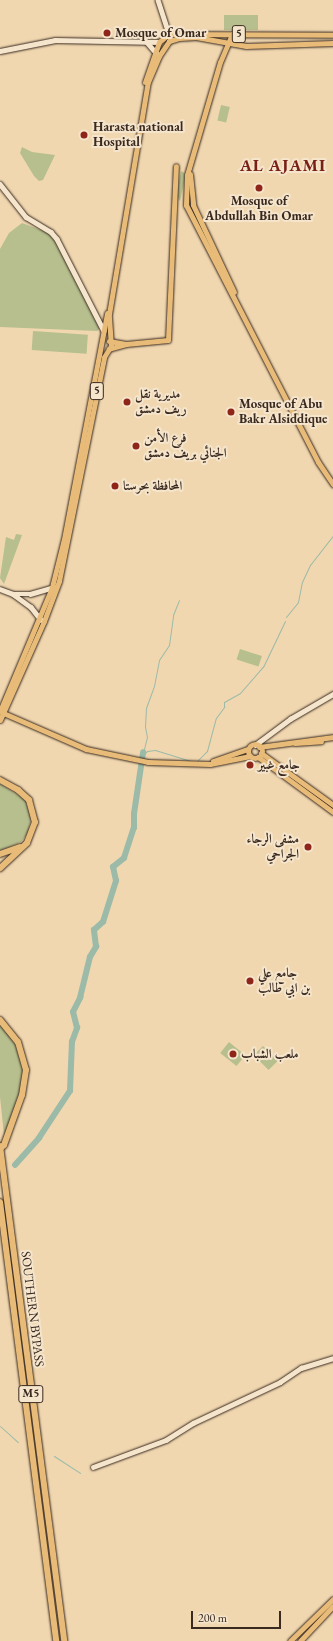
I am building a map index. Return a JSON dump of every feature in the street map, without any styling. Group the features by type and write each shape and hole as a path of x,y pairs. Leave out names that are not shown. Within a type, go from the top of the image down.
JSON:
{"highway":[{"path":"0,780 25,795 33,808 35,826 23,846 0,868"},
{"path":"0,784 20,796 29,807 32,826 23,846 7,854 0,854"},
{"path":"0,1020 18,1042 26,1070 22,1095 4,1145 0,1149"},
{"name":"SOUTHERN BYPASS","path":"0,1146 64,1641"},
{"name":"SOUTHERN BYPASS","path":"0,1202 56,1641"}],"main road":[{"name":"5","path":"105,349 111,346 109,341 109,314 147,90 160,42 170,37 232,34 333,35"},
{"path":"232,34 227,43 190,168 193,205 237,301 292,411 333,484"},
{"path":"246,34 252,39 253,45"},
{"name":"5","path":"170,37 196,37 227,43 253,45 332,42"},
{"name":"5","path":"0,720 2,711 44,621 54,587 105,349 103,340 104,331 145,81 157,54 170,37"},
{"path":"105,349 126,344 168,340 176,166"},
{"path":"103,340 126,344"},
{"name":"5","path":"14,685 39,618 54,587"},
{"path":"2,711 68,741 106,753 148,761 210,764 250,756 259,750 333,737"},
{"path":"148,761 210,761 248,749 259,750 333,740"},
{"path":"248,749 250,756"},
{"path":"259,750 333,805"},
{"path":"259,750 333,812"},
{"path":"290,1641 333,1598"},
{"path":"300,1641 333,1606"}],"street":[{"path":"158,0 170,37"},
{"path":"0,51 55,40 115,43 146,40 160,42"},
{"path":"146,40 157,54"},
{"path":"0,184 26,217 51,232 57,239 104,331"},
{"path":"13,594 30,594 54,587"},
{"path":"0,589 13,594 31,607 39,618 44,621"},
{"path":"259,750 290,719 333,694"},
{"path":"93,1466 166,1440 193,1422 280,1382 301,1368 333,1358"}],"green space":[{"path":"224,15 258,15 258,30 224,30"},
{"path":"221,105 230,107 226,123 217,121"},
{"path":"22,147 32,152 55,155 43,180 39,181 34,176 20,153"},
{"path":"181,171 186,174 180,201 176,195"},
{"path":"22,223 49,233 54,239 100,328 97,331 0,327 0,249 9,233"},
{"path":"33,331 88,335 87,354 32,350"},
{"path":"16,534 22,535 4,584 0,578 6,537 14,540"},
{"path":"240,649 262,656 258,667 237,659"},
{"path":"0,784 25,799 31,818 28,833 21,842 2,850 0,850"},
{"path":"0,1022 17,1045 23,1069 22,1086 4,1135 0,1097"},
{"path":"229,1042 245,1055 237,1066 220,1053"},
{"path":"263,1046 278,1061 269,1070 254,1055"}],"waterway":[{"path":"286,617 298,602 302,582 310,565 333,536"},
{"path":"143,753 147,737 145,727 146,708 154,686 159,660 169,645 173,615 179,600"},
{"path":"197,761 207,751 216,718 224,707 224,702 240,693 263,667 285,621"},
{"path":"142,756 147,751 155,750 192,761"},
{"path":"15,1165 39,1138 70,1091 72,1042 77,1028 73,1012 80,998 90,957 96,947 94,930 103,922 116,881 113,867 124,858 134,828 134,814 143,753"},
{"path":"0,1426 18,1442"},
{"path":"54,1456 80,1473"}],"place":[{"name":"Mosque of Omar","path":"107,33"},
{"name":"Harasta national Hospital","path":"84,135"},
{"name":"Mosque of Abdullah Bin Omar","path":"259,188"},
{"name":"مديرية نقل ريف دمشق","path":"127,402"},
{"name":"Mosque of Abu Bakr Alsiddique","path":"231,412"},
{"name":"فرع الأمن الجنائي بريف دمشق","path":"136,446"},
{"name":"المحافظة بحرستا","path":"115,486"},
{"name":"جامع غبير","path":"250,765"},
{"name":"مشفى الرجاء الجراحي","path":"308,847"},
{"name":"جامع علي بن ابي طالب","path":"250,981"},
{"name":"ملعب الشباب","path":"233,1054"}],"district":[{"name":"AL AJAMI","path":"283,166"}]}
